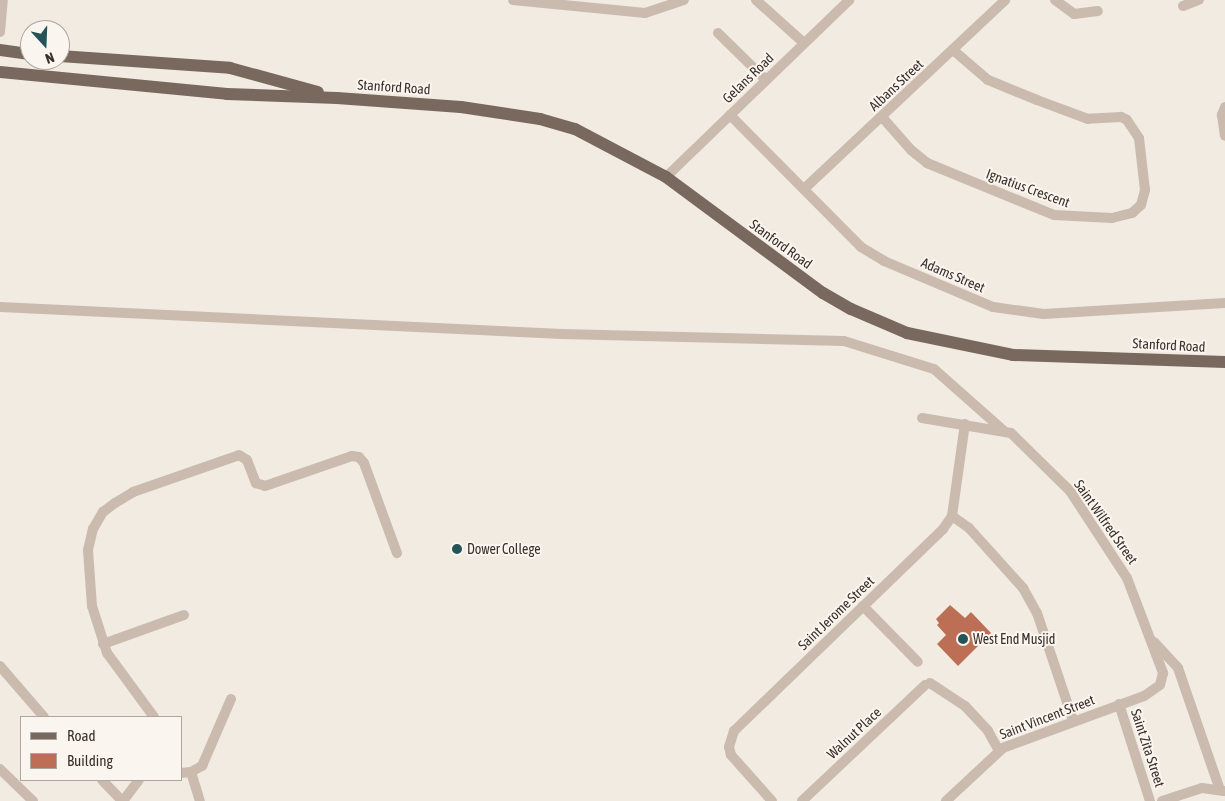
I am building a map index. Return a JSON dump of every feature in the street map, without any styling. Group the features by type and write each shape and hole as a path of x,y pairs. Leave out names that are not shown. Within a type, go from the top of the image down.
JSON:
{"main road":[{"path":"0,50 20,53"},
{"name":"Stanford Road","path":"70,57 230,68 337,98"},
{"name":"Stanford Road","path":"0,72 227,94 337,98 469,108 540,119 575,129 666,177 823,293 851,310 907,333 1014,356 1225,362"}],"street":[{"path":"0,32 3,0"},
{"path":"513,0 645,12 684,0"},
{"path":"756,0 804,43"},
{"name":"Gelans Road","path":"666,177 849,0"},
{"name":"Albans Street","path":"804,189 1005,0"},
{"path":"1055,0 1074,14 1098,11"},
{"path":"1183,6 1199,0"},
{"path":"718,33 766,80"},
{"name":"Ignatius Crescent","path":"882,117 911,150 927,163 1054,215 1112,218 1138,208 1143,202 1145,190 1138,138 1127,120 1121,117 1088,120 1037,100 988,80 954,50"},
{"path":"1225,107 1222,115 1225,136"},
{"name":"Adams Street","path":"730,115 861,248 884,261 1000,309 1044,314 1225,303"},
{"path":"0,307 562,334 844,341 934,369 1003,430"},
{"name":"Saint Wilfred Street","path":"922,418 1003,430 1021,440 1070,491 1127,578 1154,642 1163,673"},
{"path":"965,424 952,516 969,528 1023,588 1037,612 1073,720"},
{"path":"153,716 103,644 92,606 87,568 93,529 103,512 132,492 226,457 242,455 247,460 256,482 265,486 348,457 360,457 397,553"},
{"name":"Saint Jerome Street","path":"772,801 737,765 731,755 730,738 734,731 863,606 952,516"},
{"path":"863,606 918,662"},
{"path":"103,644 184,615"},
{"path":"1154,642 1178,668 1223,790 1202,788 1162,801"},
{"path":"0,666 3,673 43,716"},
{"name":"Saint Vincent Street","path":"946,801 999,751 1073,720 1156,689 1163,673"},
{"name":"Walnut Place","path":"802,801 927,684 965,706 988,731 999,751"},
{"path":"200,801 186,773 202,766 231,699"},
{"name":"Saint Zita Street","path":"1120,704 1150,801"},
{"path":"0,769 34,801"},
{"path":"103,781 123,801 138,781"}],"building":[{"name":"West End Musjid","path":"950,605 965,618 971,612 991,633 958,666 937,644 946,635 937,625 939,623 936,619"}],"place":[{"name":"Dower College","path":"457,549"},
{"name":"West End Musjid","path":"963,639"}]}
